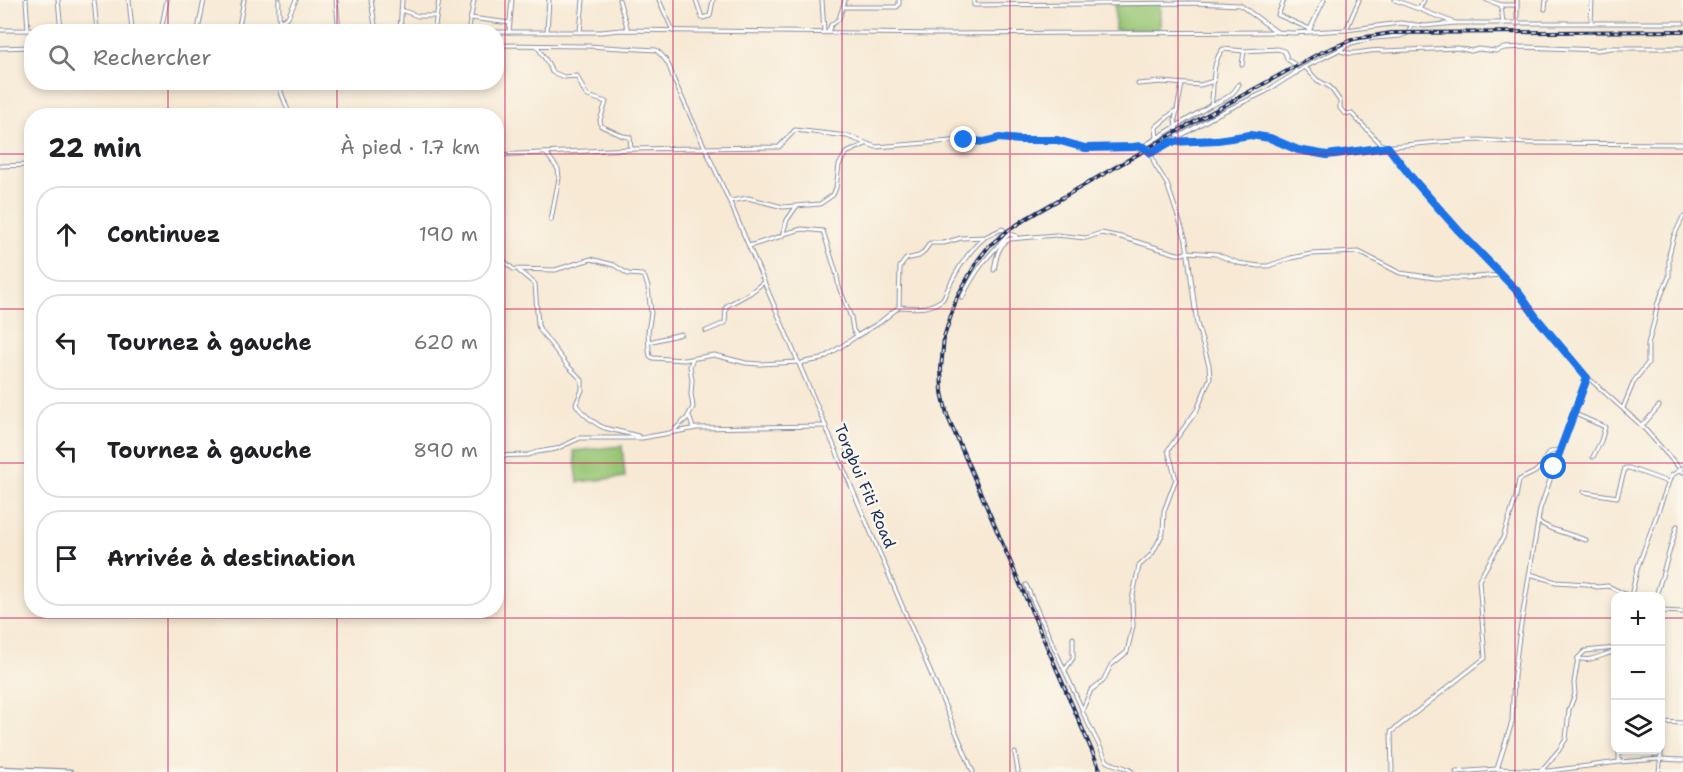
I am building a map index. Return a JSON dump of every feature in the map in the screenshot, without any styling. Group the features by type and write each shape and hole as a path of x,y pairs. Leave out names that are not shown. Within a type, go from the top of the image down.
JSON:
{"street":[{"path":"26,0 28,24"},
{"path":"58,0 60,24"},
{"path":"94,0 96,24"},
{"path":"129,0 131,24"},
{"path":"162,24 167,0"},
{"path":"199,24 204,0"},
{"path":"239,24 244,0"},
{"path":"279,0 279,22 288,17 296,0"},
{"path":"336,0 338,24"},
{"path":"371,0 375,24"},
{"path":"400,24 402,0"},
{"path":"435,24 439,0"},
{"path":"470,24 474,0"},
{"path":"509,33 512,0"},
{"path":"547,32 549,0"},
{"path":"580,32 583,0"},
{"path":"619,0 628,31"},
{"path":"659,0 673,31"},
{"path":"696,0 702,18 710,16 713,0"},
{"path":"822,0 826,32"},
{"path":"826,32 839,19 845,0"},
{"path":"843,8 897,7 899,0"},
{"path":"974,0 974,5 1009,2 1194,1 1240,5 1276,32"},
{"path":"1240,5 1242,0"},
{"path":"1284,0 1278,15 1309,31"},
{"path":"1309,31 1324,0"},
{"path":"1347,30 1359,0"},
{"path":"1395,0 1455,23"},
{"path":"1419,9 1424,0"},
{"path":"1487,0 1501,5 1517,5"},
{"path":"1516,24 1517,0"},
{"path":"1545,9 1546,0"},
{"path":"1591,23 1592,0"},
{"path":"1501,5 1503,24"},
{"path":"401,10 418,16 436,16"},
{"path":"471,18 510,23"},
{"path":"504,33 673,31 1086,34 1347,30 1380,25 1425,26 1455,23 1683,23"},
{"path":"1151,153 1218,114 1265,92 1305,67 1351,43 1403,36 1408,33 1412,24"},
{"path":"0,30 24,30"},
{"name":"Torgbui Fiti Road","path":"504,45 587,46 656,50 664,56 734,209 973,772"},
{"path":"537,46 552,72 564,77 577,76 588,96 606,102 599,123 614,133 630,137 632,149"},
{"path":"0,48 24,47"},
{"path":"1339,50 1351,54 1375,50 1457,48 1471,51 1478,49 1496,51 1504,48 1525,47 1598,50 1683,48"},
{"path":"1212,105 1214,69 1220,51 1223,49 1244,51 1278,49 1284,51 1287,59 1295,66 1296,73"},
{"path":"1242,65 1244,51"},
{"path":"1305,67 1317,80 1330,87 1340,101 1340,108 1344,113 1352,114 1381,144 1388,147 1412,178 1500,275 1507,278 1587,378 1642,426 1682,470 1671,476 1668,482 1638,566 1631,592"},
{"path":"1138,84 1161,82 1200,85 1214,81"},
{"path":"1178,137 1176,110 1182,84"},
{"path":"504,155 632,149 779,147 795,130 847,136 876,147 964,140 984,142 999,138 1057,140 1085,148 1144,146 1229,96 1239,84"},
{"path":"281,90 287,108"},
{"path":"1157,138 1156,127 1176,110"},
{"path":"1170,142 1218,140 1256,135 1270,138 1298,150 1327,155 1388,147 1480,140 1683,144"},
{"path":"730,201 748,198 783,207 814,206 833,195 838,170 846,153 867,144"},
{"path":"1083,710 1091,690 1103,681 1112,665 1127,652 1133,626 1132,600 1139,566 1152,554 1163,533 1164,511 1176,479 1168,450 1197,410 1210,378 1209,365 1197,324 1186,240 1167,183 1155,165 1151,153 1144,146"},
{"path":"546,153 558,169 559,178 551,220"},
{"path":"0,166 24,165"},
{"path":"749,246 779,238 796,206"},
{"path":"1623,408 1634,381 1648,363 1648,344 1657,305 1669,277 1669,255 1674,236 1683,217"},
{"path":"504,260 506,264 518,270 555,270 591,259 614,265 628,274 642,275 648,287 651,313 648,332 650,356 653,358 684,360 714,355 746,363 799,363 822,359 879,323 899,307 927,308 941,302 973,248 985,237 1002,229 1020,237"},
{"path":"783,234 802,230 823,231 837,272 839,287 857,336"},
{"path":"994,270 996,258 1005,241 1020,237 1064,235 1086,238 1101,233 1178,254 1187,252 1216,254 1238,263 1259,266 1268,266 1311,254 1359,252 1400,273 1423,277 1465,278 1500,275"},
{"path":"962,298 978,268 1009,234"},
{"path":"899,307 900,267 906,259 919,256 930,243 985,237"},
{"path":"518,270 535,284 537,321 540,330 567,365 582,380 583,385 577,407 585,416 604,428 642,438"},
{"path":"706,331 725,323 726,307 764,282"},
{"path":"649,342 681,334"},
{"path":"672,432 689,416 693,406 690,366 693,358"},
{"path":"684,360 690,366"},
{"path":"1497,769 1512,722 1515,666 1540,509 1587,378"},
{"path":"1642,426 1659,406"},
{"path":"1573,413 1605,427 1593,457"},
{"path":"689,416 693,428"},
{"path":"504,456 528,455 556,449 579,438 642,438 693,428 826,426"},
{"path":"1392,772 1391,732 1485,658 1479,580 1503,538 1519,480 1535,472 1542,465 1548,453 1560,450"},
{"path":"1584,492 1617,497 1625,468 1668,482"},
{"path":"1538,522 1586,540"},
{"path":"1657,592 1677,526"},
{"path":"1530,574 1556,582 1597,587 1608,586 1620,592"},
{"path":"1026,585 1082,711 1107,761 1132,772"},
{"path":"1665,612 1683,612"},
{"path":"1065,671 1073,658 1073,638"},
{"path":"1541,771 1566,739 1569,710 1575,694 1574,683 1578,658 1585,651 1611,649"},
{"path":"1578,658 1582,661 1592,659 1611,651"},
{"path":"1665,722 1683,723"},
{"path":"1015,753 1018,772"},
{"path":"1619,754 1619,762"},
{"path":"1659,772 1661,754"},
{"path":"1456,772 1497,769 1549,771 1619,762 1683,760"},
{"path":"0,769 70,772"}],"green space":[{"path":"1160,4 1160,30 1115,30 1115,5"},
{"path":"622,446 625,477 578,482 574,451"}],"railway":[{"path":"1101,772 947,415 942,392 941,369 944,337 957,297 978,260 989,246 1027,218 1320,53 1354,39 1391,33 1683,31"}],"route":[{"path":"964,140 984,142 999,138 1013,138 1057,140 1085,148 1144,146 1151,153 1170,142 1218,140 1250,135 1270,138 1298,150 1327,155 1388,147 1459,231 1500,275 1507,278 1587,378 1554,467"}]}
